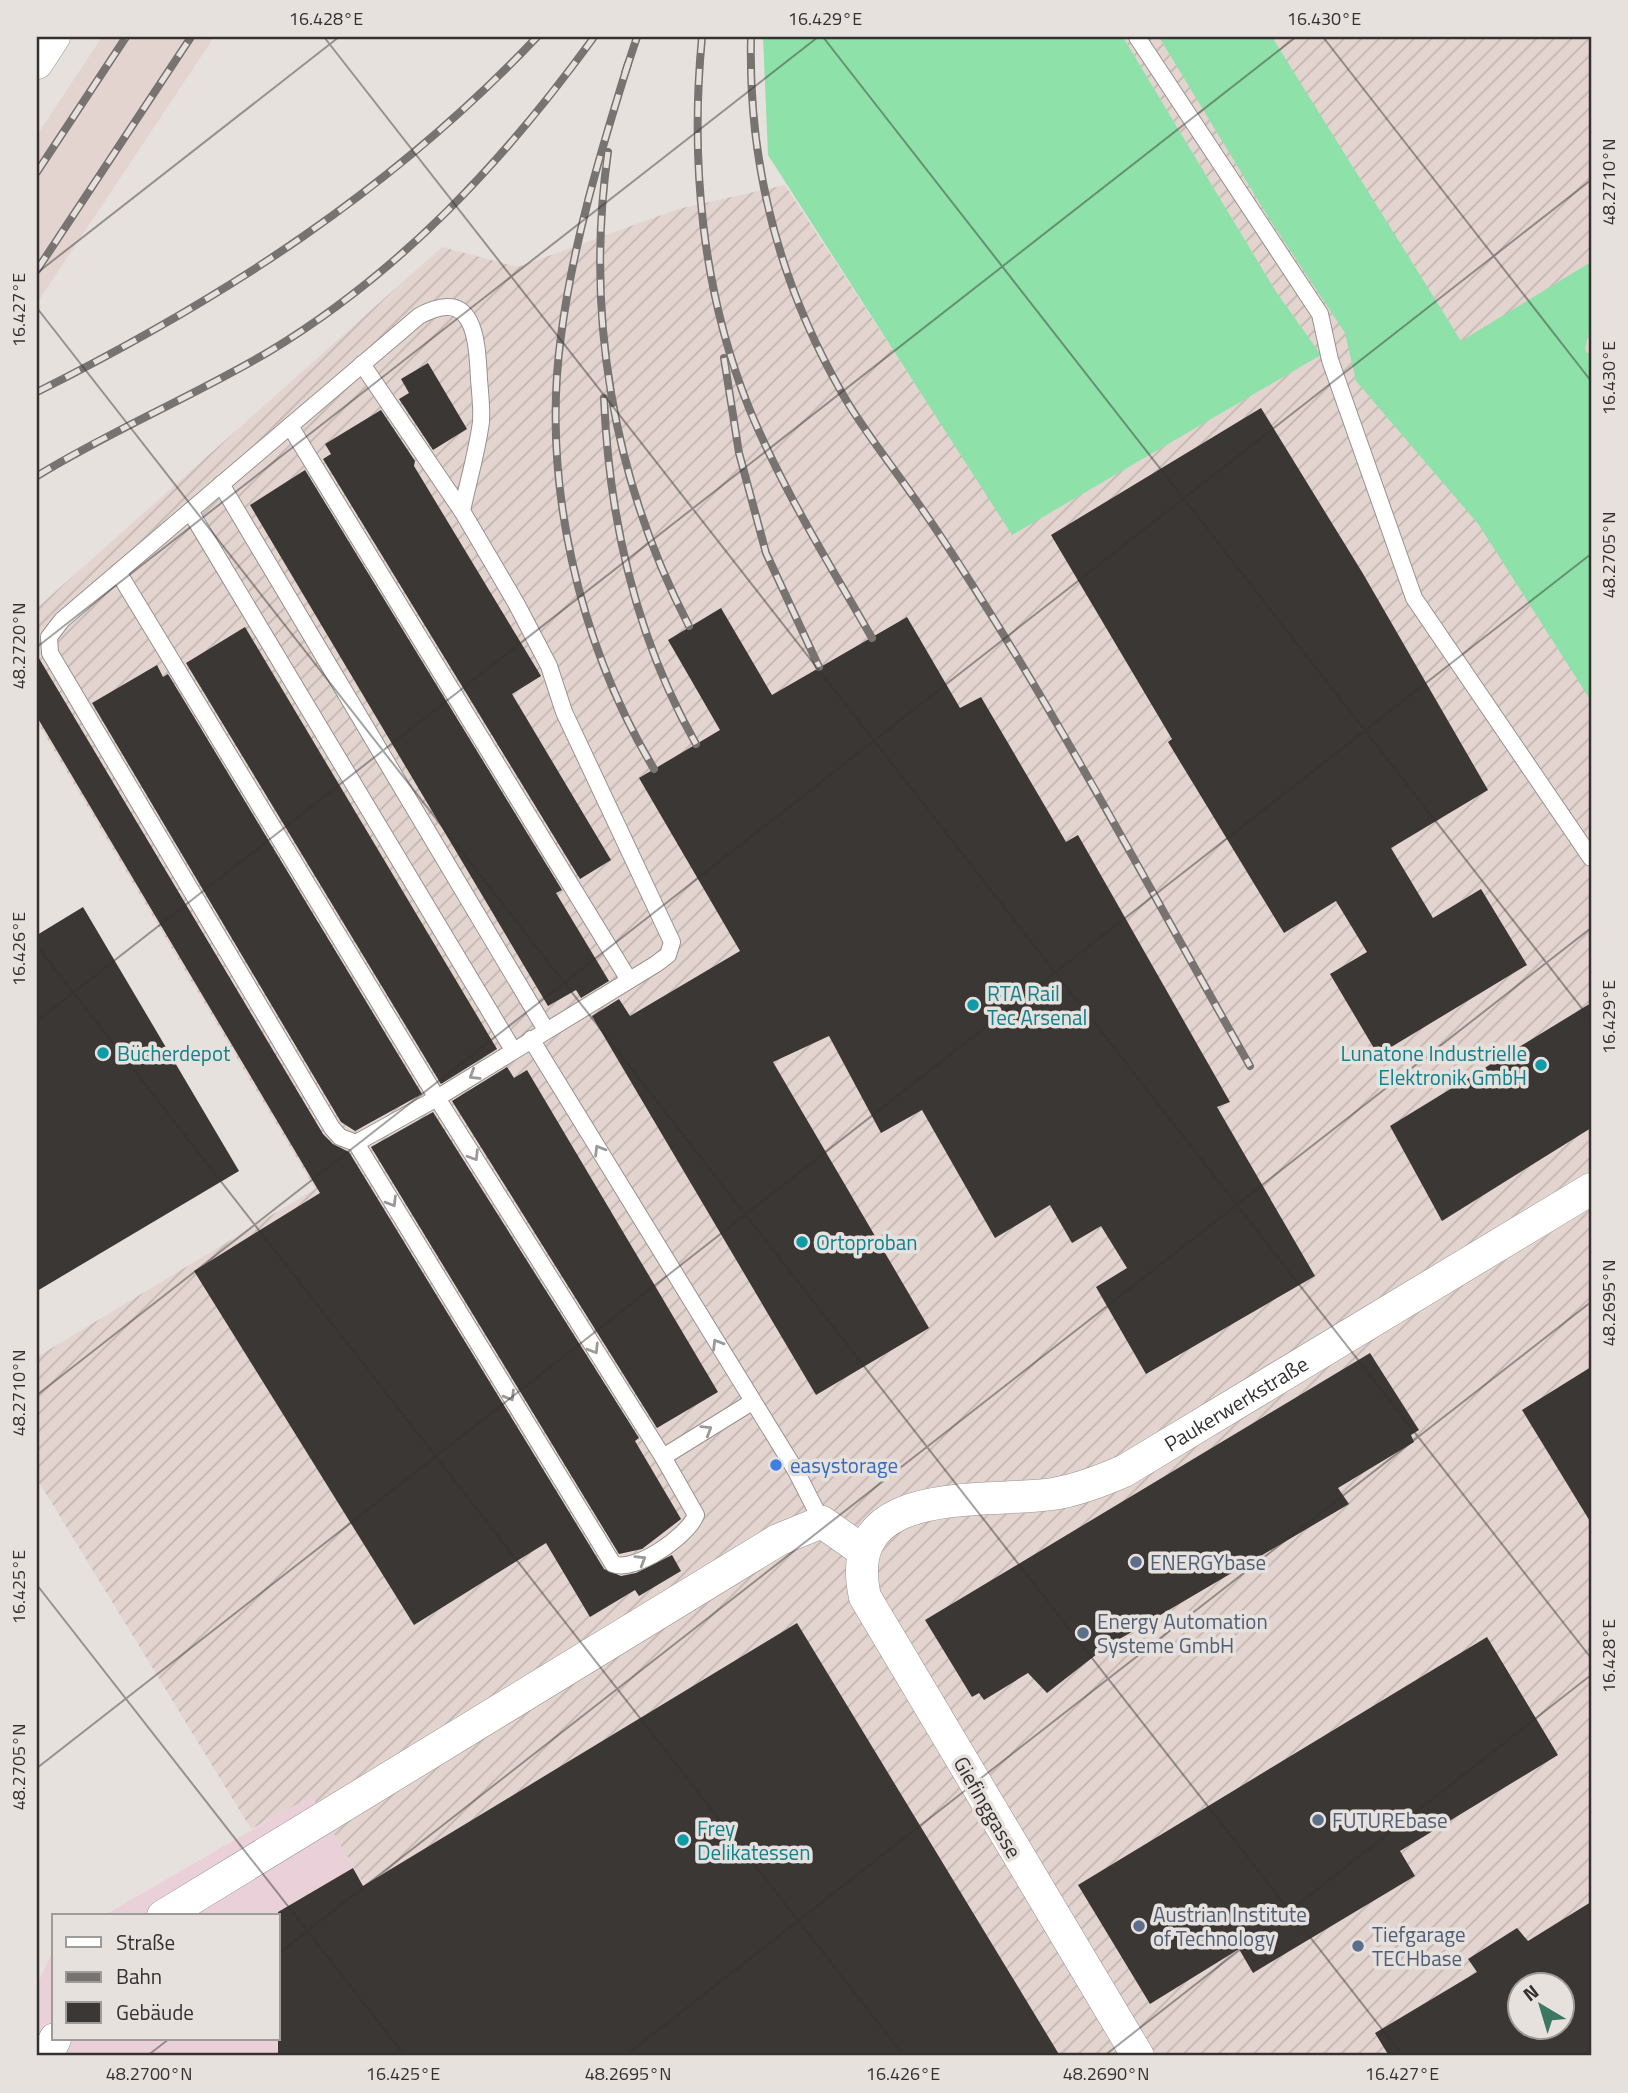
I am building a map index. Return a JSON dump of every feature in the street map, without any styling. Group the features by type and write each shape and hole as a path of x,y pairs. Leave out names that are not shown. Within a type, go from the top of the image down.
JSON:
{"street":[{"path":"37,63 54,37"},
{"name":"Paukerwerkstraße","path":"863,1551 881,1526 909,1509 950,1501 1054,1493 1081,1488 1124,1471 1591,1189"},
{"path":"166,1914 778,1540 822,1522 863,1551"},
{"name":"Giefinggasse","path":"863,1551 861,1568 865,1597 1138,2056"},
{"path":"47,2056 55,2040"}],"lane":[{"path":"1137,37 1320,314 1330,360 1414,598 1591,859"},
{"path":"118,572 437,1098 663,1457 696,1515 685,1531 633,1566 621,1567 613,1564 356,1143 340,1137 332,1128 50,653 49,638 62,620 118,572 190,511 221,484 419,316 437,306 452,309 468,317 477,334 481,419 462,511"},
{"path":"356,1143 437,1098 668,956 672,942 667,926 564,712 549,666 516,603 462,511 362,364"},
{"path":"290,426 629,980"},
{"path":"221,484 546,1030"},
{"path":"190,511 513,1050"},
{"path":"531,1039 796,1471 822,1522"},
{"path":"663,1457 752,1402"}],"shaded area":[{"path":"102,37 214,37 37,303 37,135"},
{"path":"1123,37 1591,37 1591,2056 465,2056 312,1796 251,1829 37,1479 37,1357 315,1189 37,722 37,608 442,247 518,267 678,209 785,185 1013,534 1320,355 1275,290"},
{"path":"312,1795 465,2056 37,2056 37,1985 52,1952 52,2040 280,2040 280,1914 106,1914"}],"green space":[{"path":"763,37 1123,37 1275,290 1321,355 1012,535 768,155"},
{"path":"1159,37 1272,37 1461,341 1591,262 1591,323 1585,349 1591,360 1591,701 1479,525 1356,381 1345,333 1270,220"}],"building":[{"path":"428,363 467,429 433,450 399,399 409,393 401,379"},
{"path":"1261,408 1362,572 1488,790 1391,848 1433,918 1481,889 1527,965 1378,1055 1330,974 1367,952 1336,901 1284,933 1168,742 1172,739 1051,535"},
{"path":"381,410 415,461 414,466 541,676 512,694 611,860 580,879 323,459 331,454 325,444"},
{"path":"305,470 562,890 556,893 609,981 581,998 576,990 548,1006 250,505"},
{"name":"RTA Rail Tec Arsenal","path":"721,608 772,695 907,617 960,708 981,697 1066,842 1078,835 1230,1102 1217,1107 1315,1276 1146,1374 1096,1287 1127,1268 1101,1226 1072,1243 1050,1205 995,1238 922,1110 881,1133 829,1036 773,1062 929,1328 816,1395 592,1016 619,999 630,1016 740,951 639,778 720,730 668,640"},
{"path":"245,627 497,1049 441,1084 186,663"},
{"path":"37,655 323,1134 333,1144 349,1152 604,1569 621,1576 636,1573 672,1555 681,1571 639,1596 635,1590 590,1617 546,1543 414,1625 194,1271 320,1193 37,717"},
{"path":"157,665 163,677 168,674 422,1094 355,1131 341,1122 92,703"},
{"name":"Bücherdepot","path":"83,907 239,1171 37,1291 37,935"},
{"name":"Lunatone Industrielle Elektronik GmbH","path":"1591,1003 1591,1128 1442,1221 1390,1126"},
{"path":"507,1067 514,1078 527,1070 718,1392 657,1428 452,1101"},
{"path":"433,1112 639,1438 635,1441 681,1519 642,1549 619,1554 371,1147"},
{"name":"ENERGYbase","path":"1370,1353 1419,1430 1411,1435 1414,1442 1338,1488 1349,1504 1106,1647 1047,1693 1028,1673 984,1700 979,1693 972,1697 925,1620"},
{"path":"1591,1367 1591,1523 1522,1410"},
{"name":"Frey Delikatessen","path":"797,1623 1060,2056 278,2056 278,1912 353,1868 363,1886"},
{"name":"FUTUREbase","path":"1487,1637 1558,1755 1400,1851 1415,1876 1253,1973 1239,1949 1150,2004 1078,1885"},
{"path":"1591,1902 1591,2056 1389,2056 1375,2033 1477,1972 1468,1959 1517,1928 1528,1941"}],"railway":[{"path":"37,172 126,37"},
{"path":"37,270 191,37"},
{"path":"37,392 174,318 303,237 424,144 482,92 537,37"},
{"path":"37,476 94,443 270,351 364,286 407,249 487,170 560,83 594,37"},
{"path":"625,73 637,37"},
{"path":"702,37 698,131 703,226 710,272 733,364 776,468 872,638"},
{"path":"751,37 751,84 762,176 785,266 820,351 859,420 942,538 1019,660 1250,1066"},
{"path":"628,64 588,199 566,301 556,391 557,448 562,504 586,616 605,669 654,769"},
{"path":"608,152 600,274 603,335 611,395 624,455 641,513 689,626"},
{"path":"724,358 739,453 766,553 819,667"},
{"path":"604,398 612,488 629,577 657,662 696,744"}],"place":[{"name":"RTA Rail Tec Arsenal","path":"973,1005"},
{"name":"Bücherdepot","path":"103,1053"},
{"name":"Lunatone Industrielle Elektronik GmbH","path":"1541,1065"},
{"name":"Ortoproban","path":"802,1242"},
{"name":"easystorage","path":"776,1465"},
{"name":"ENERGYbase","path":"1136,1562"},
{"name":"Energy Automation Systeme GmbH","path":"1083,1633"},
{"name":"FUTUREbase","path":"1318,1820"},
{"name":"Frey Delikatessen","path":"683,1840"},
{"name":"Austrian Institute of Technology","path":"1139,1926"},
{"name":"Tiefgarage TECHbase","path":"1358,1946"}]}
